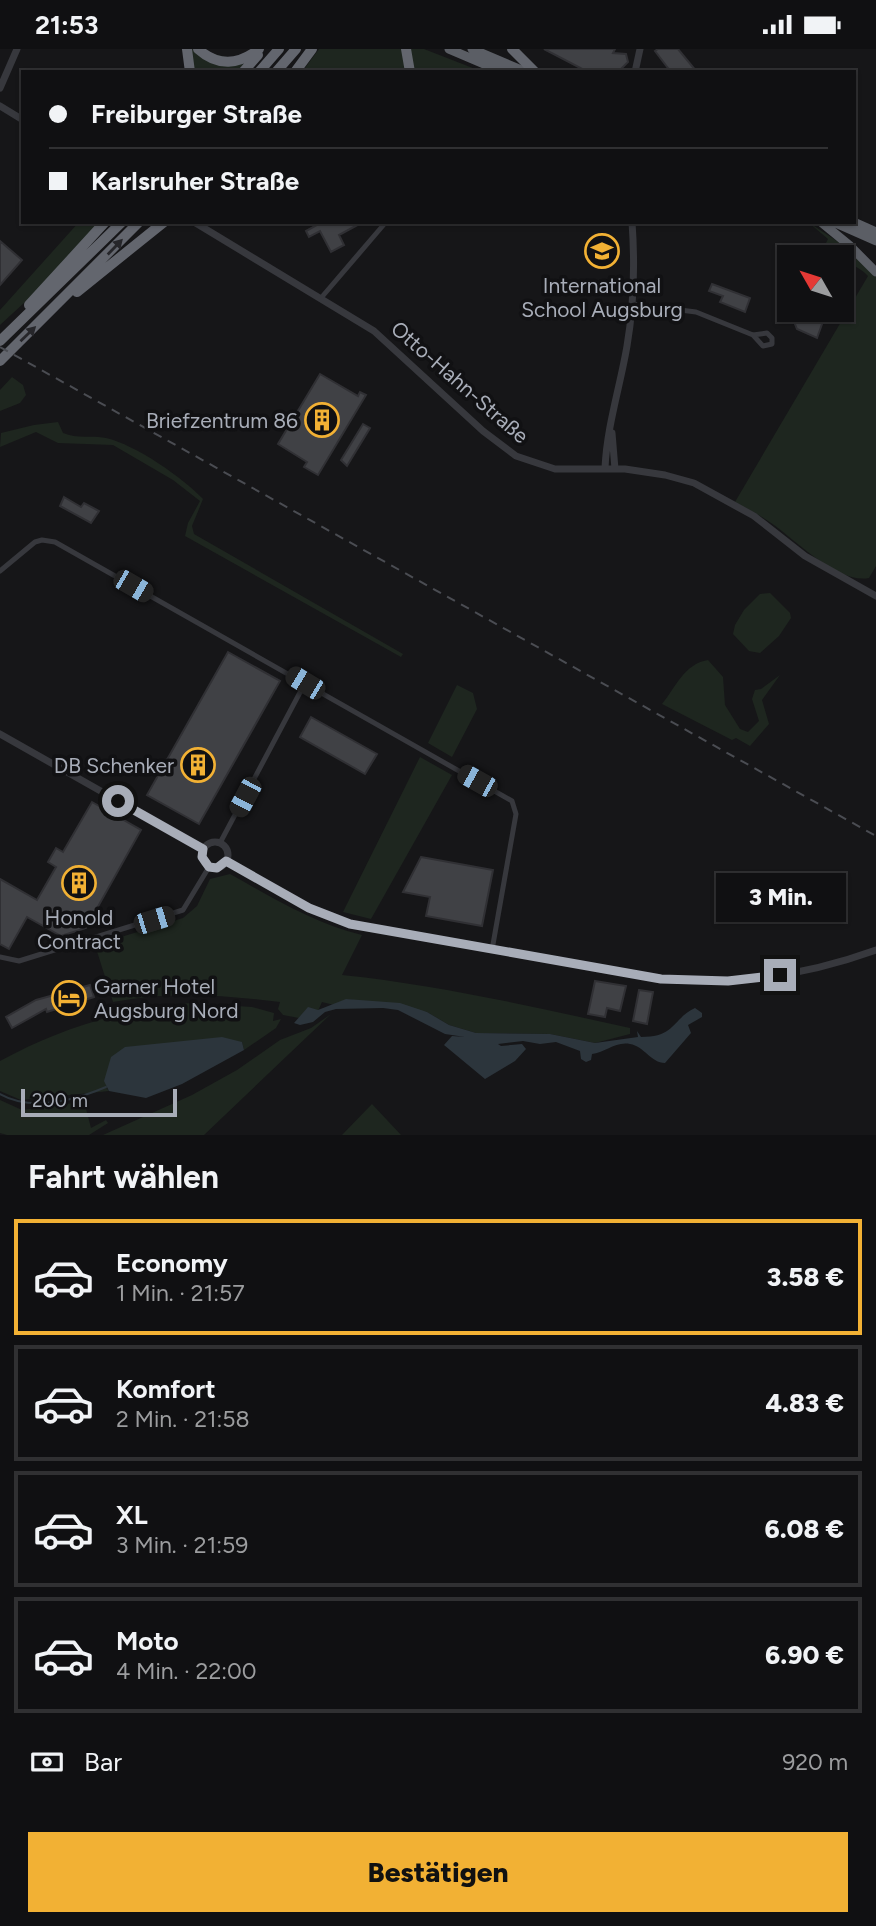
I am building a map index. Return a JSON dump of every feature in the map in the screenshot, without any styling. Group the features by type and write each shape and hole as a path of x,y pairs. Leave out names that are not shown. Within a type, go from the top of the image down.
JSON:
{"highway":[{"path":"187,49 190,70"},
{"path":"198,49 210,58 230,62 244,59 261,49"},
{"path":"245,70 261,49"},
{"path":"261,70 279,49"},
{"path":"278,70 296,49"},
{"path":"297,70 313,49"},
{"path":"304,70 313,49"},
{"path":"406,49 410,70"},
{"path":"449,49 498,70"},
{"path":"472,49 521,70"},
{"path":"512,49 533,70"},
{"path":"856,221 876,229"},
{"path":"11,331 31,303 103,224"},
{"path":"0,341 120,224"},
{"path":"0,361 137,224"},
{"path":"56,307 161,224"},
{"path":"823,224 876,272"},
{"path":"838,224 876,241"}],"street":[{"path":"0,88 18,49"},
{"path":"635,70 640,49"},
{"path":"0,97 0,106 21,119"},
{"name":"Otto-Hahn-Straße","path":"197,224 321,298 390,344 485,433 516,456 555,469 615,469 665,475 694,483 754,516 805,555 876,596"},
{"path":"321,298 384,224"},
{"path":"605,468 611,415 627,347 632,304 632,224"},
{"path":"632,304 696,312 753,335"},
{"path":"611,415 615,469"},
{"path":"0,571 35,542 55,542 512,801 516,814 492,950"},
{"path":"220,843 305,683"},
{"path":"0,734 203,849"},
{"path":"211,842 220,843 227,851 226,861 217,868 209,867 202,857 203,849 211,842"},
{"path":"226,861 333,919 373,929 661,979 702,982 766,978 819,968 876,950"},
{"path":"0,957 19,961 183,910 209,867"}],"shaded area":[{"path":"189,49 245,62 239,70 193,70"},
{"path":"319,49 424,49 478,70 303,70"},
{"path":"77,224 98,224 37,291 0,325 0,310"},
{"path":"810,224 843,245 826,243 828,239"},
{"path":"854,256 876,277 876,566 869,578 845,575 832,568 769,522 735,502 841,322 854,322 854,300 868,276 854,266"},
{"path":"12,377 23,385 26,395 20,403 0,411 0,390"},
{"path":"58,422 63,433 106,438 131,447 158,463 203,499 192,526 194,534 403,654 401,657 185,536 188,523 200,501 173,480 113,445 58,443 36,432 0,447 1,433"},
{"path":"770,593 790,613 791,618 779,636 760,653 749,651 733,634 735,625 744,610 760,594"},
{"path":"708,660 723,677 725,705 740,729 748,732 759,721 752,699 755,690 761,689 780,675 762,700 769,724 750,746 736,738 732,740 662,704 687,671"},
{"path":"457,685 473,693 477,709 452,757 428,743"},
{"path":"420,757 452,775 371,919 343,912"},
{"path":"230,874 310,917 362,935 342,975 522,1005 630,1028 630,1034 595,1043 550,1034 476,1033 449,1025 427,1012 347,999 334,1005 322,1002 318,1011 308,1008 299,1018 283,1015 278,1009 280,1002 238,997 176,995 113,1002 95,945 183,918 197,906 210,879"},
{"path":"346,999 400,1003 427,1012 449,1025 476,1033 550,1034 595,1043 638,1037 637,1031 641,1037 661,1034 695,1008 702,1013 702,1017 688,1025 691,1033 665,1063 630,1044 620,1044 592,1054 591,1060 586,1062 581,1059 580,1051 556,1042 540,1044 523,1041 498,1044 522,1044 526,1049 515,1061 485,1079 444,1045 452,1036 465,1037 445,1034 398,1010 336,1009 325,1012 313,1022 300,1025 294,1023 308,1007 318,1010"},
{"path":"191,1003 252,1007 274,1013 273,1021 281,1019 276,1028 244,1050 242,1042 106,1087 109,1091 21,1100 0,1091 0,1061 23,1049 116,1015"},
{"path":"331,1014 204,1135 103,1135 192,1095 237,1070 280,1040 311,1028"},
{"path":"222,1037 242,1042 244,1050 182,1084 146,1098 109,1091 104,1081 111,1057 125,1047"},
{"path":"0,1100 22,1110 81,1102 86,1109 91,1128 106,1120 108,1123 89,1135 7,1135 0,1133"},
{"path":"372,1104 401,1135 342,1135"}],"building":[{"path":"544,49 615,49 613,53 626,54 628,62 620,70 584,70"},
{"path":"678,49 695,70 669,70 655,51"},
{"path":"359,224 339,235 344,245 331,252 320,231 309,237 306,231 317,225"},
{"path":"0,241 22,260 0,285"},
{"path":"712,284 750,298 745,312 720,302 723,296 709,291"},
{"path":"794,322 823,322 817,338 797,329"},
{"name":"Briefzentrum 86","path":"320,374 358,396 360,392 366,395 318,475 304,467 307,462 278,444"},
{"path":"363,424 370,428 347,466 341,460"},
{"path":"64,497 81,507 84,503 99,511 91,523 60,506"},
{"name":"DB Schenker","path":"228,652 280,681 199,824 147,795"},
{"path":"311,717 377,754 365,774 300,737"},
{"name":"Honold Contract","path":"92,802 141,830 86,928 61,936 27,917 9,949 0,944 0,879 37,900 56,867 48,862 56,848 63,852"},
{"path":"421,857 493,870 482,926 426,916 430,897 403,892"},
{"path":"595,981 626,986 620,1011 607,1008 605,1017 588,1014"},
{"path":"90,985 94,997 47,1012 46,1009 12,1028 6,1017 36,1000"},
{"path":"639,990 653,992 647,1024 633,1021"}],"waterway":[{"path":"0,1094 12,1099 39,1103 67,1100 106,1087"}],"railway":[{"path":"0,347 876,836"}],"place":[{"name":"International School Augsburg","path":"602,251"},
{"name":"Briefzentrum 86","path":"322,420"},
{"name":"DB Schenker","path":"198,765"},
{"name":"Honold Contract","path":"79,883"},
{"name":"Garner Hotel Augsburg Nord","path":"69,998"}],"route":[{"path":"118,801 203,849 203,861 209,867 217,868 226,861 309,908 350,924 661,979 702,982 780,975"}]}
